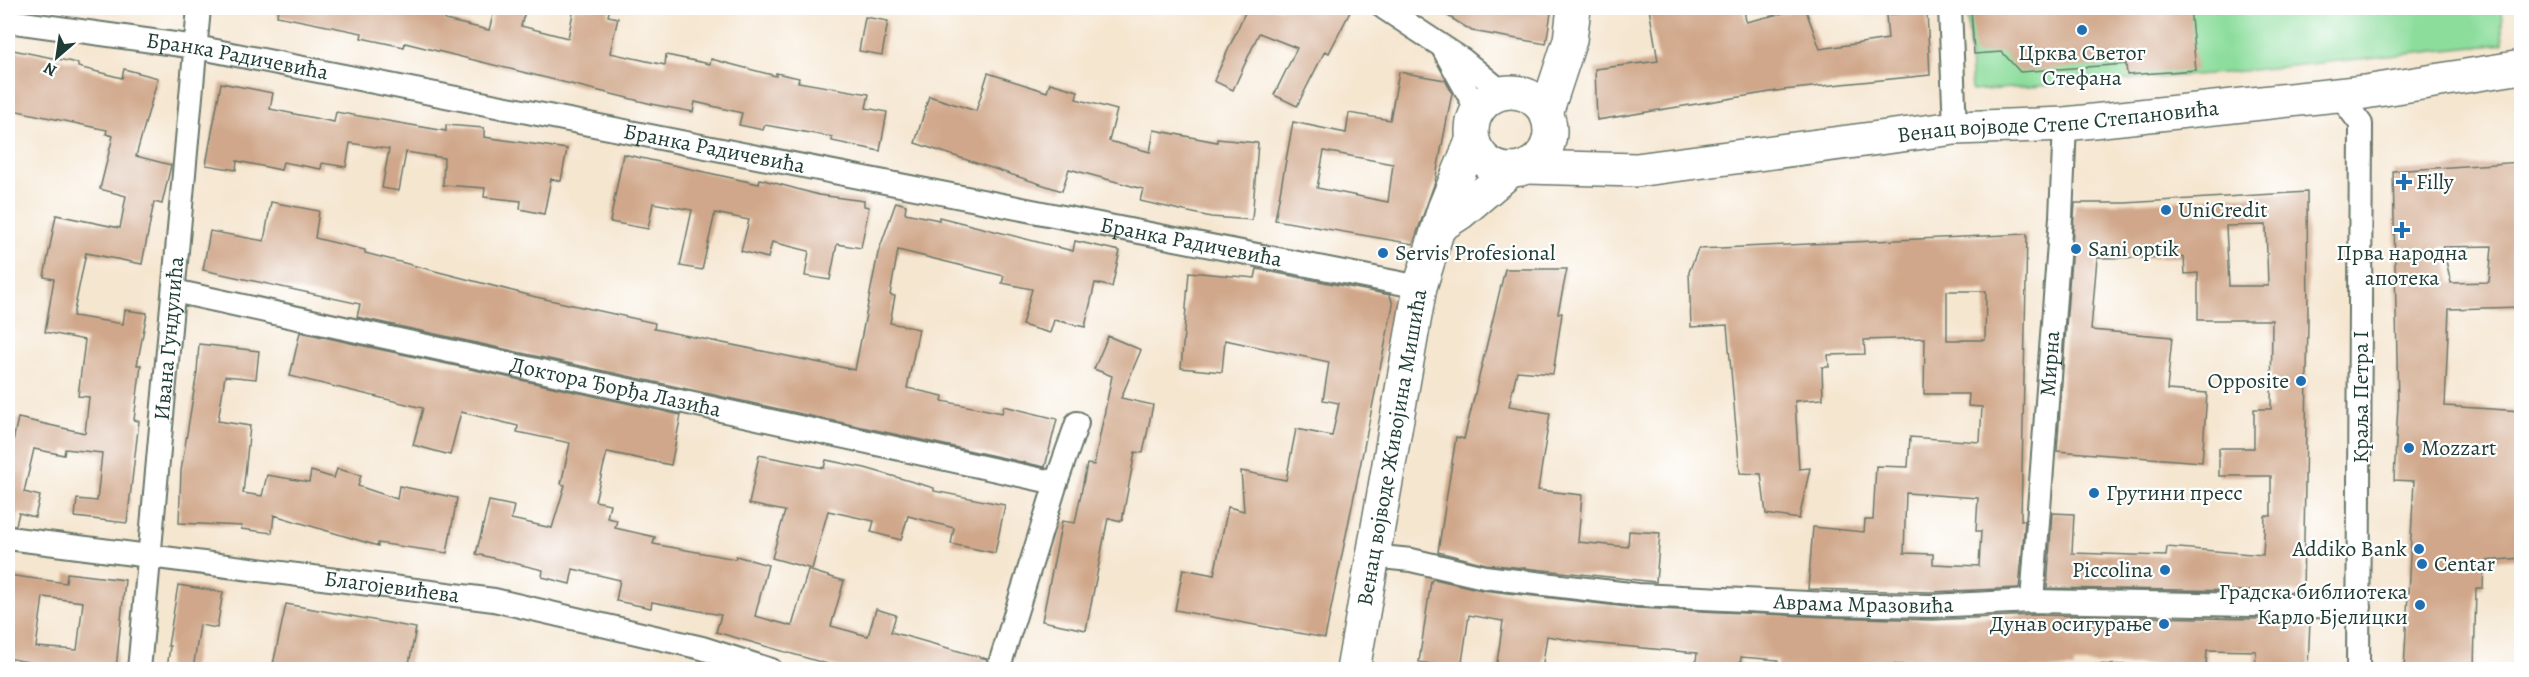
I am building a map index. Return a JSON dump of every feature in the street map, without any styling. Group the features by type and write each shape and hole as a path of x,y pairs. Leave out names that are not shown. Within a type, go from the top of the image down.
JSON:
{"main road":[{"path":"1440,226 1546,149 1550,131 1547,117 1563,57 1570,40 1574,8"},
{"path":"1519,168 1492,166 1483,159 1490,108 1563,57"},
{"name":"Венац војводе Степе Степановића","path":"1519,168 1636,170 1955,128 2065,124 2339,95 2522,67"},
{"path":"1490,108 1530,97 1583,152 1594,168"},
{"name":"Венац војводе Живојина Мишића","path":"1353,669 1420,287 1452,187 1490,108"}],"street":[{"name":"Ивана Гундулића","path":"139,669 199,8"},
{"path":"1384,8 1440,44 1490,108"},
{"path":"1950,8 1955,128"},
{"name":"Бранка Радичевића","path":"8,21 196,47 1420,287"},
{"path":"1440,44 1490,108"},
{"path":"2339,95 2361,124 2391,88"},
{"name":"Мирна","path":"2032,601 2061,227 2065,124"},
{"name":"Краља Петра I","path":"2358,669 2361,124"},
{"name":"Доктора Ђорђа Лазића","path":"174,291 1056,483"},
{"path":"998,669 1077,423"},
{"name":"Благојевићева","path":"8,538 494,600 702,648 771,669"},
{"name":"Аврама Мразовића","path":"1371,556 1411,560 1484,577 1638,595 1829,604 1931,606 2032,601 2360,607"}],"green space":[{"path":"1967,8 2501,8 2503,44 2223,73 1972,91"}],"building":[{"path":"278,8 447,8 445,20 489,30 495,8 526,8 521,26 568,38 574,8 610,8 608,16 618,18 610,53 665,65 666,55 710,64 711,59 776,76 776,73 799,78 798,82 869,94 866,108 887,112 880,151 832,141 832,137 765,125 763,130 739,125 742,113 695,102 693,112 656,105 405,43 404,47 361,38 362,33 277,16"},
{"path":"1247,8 1352,8 1329,53 1325,51 1297,106 1274,95 1297,48 1259,33 1233,90 1214,81"},
{"path":"1435,8 1517,8 1551,13 1546,44 1472,31"},
{"path":"1649,8 1744,8 1746,22 1805,8 1820,49 1888,39 1886,15 1927,11 1930,75 1783,90 1597,120 1595,69 1658,61"},
{"name":"Црква Светог Стефана","path":"1971,8 2190,8 2196,70 2127,75 2126,64 2020,72 2002,52 1974,54"},
{"path":"865,17 888,21 882,55 859,51"},
{"path":"8,49 78,63 78,67 122,78 124,69 158,78 136,156 171,165 162,204 154,202 142,264 86,253 73,316 123,324 125,310 147,313 137,365 141,365 134,420 139,421 127,523 75,517 77,499 97,501 102,453 65,449 64,455 34,449 24,492 40,496 35,517 19,513 16,525 8,525 8,464 18,418 85,433 89,397 78,396 85,340 45,332 54,279 44,277 56,215 120,228 126,196 100,189 113,136 106,134 107,130 8,109"},
{"path":"1399,72 1445,80 1452,93 1435,182 1413,244 1275,220 1293,122 1346,133 1349,113 1390,120","holes":["1324,151 1393,164 1388,202 1317,188"]},
{"path":"988,73 1047,92 1050,83 1078,91 1076,99 1117,110 1109,141 1150,152 1154,130 1217,142 1217,139 1258,143 1252,220 1211,217 1140,201 1143,189 1069,169 1062,191 915,143 929,96 976,111"},
{"path":"221,83 273,93 270,109 334,122 336,112 446,131 446,125 484,128 484,137 567,149 561,181 551,179 544,214 520,209 521,201 484,197 485,188 443,185 444,158 406,152 399,191 382,188 389,149 350,143 346,167 322,163 321,169 283,162 281,170 237,161 236,170 206,165"},
{"path":"623,154 759,184 760,179 819,195 864,201 864,206 869,207 861,248 837,244 830,280 805,276 809,251 772,242 768,258 741,251 749,220 715,213 702,270 680,266 692,210 653,203 648,229 610,222"},
{"path":"2522,162 2522,307 2449,309 2445,406 2522,411 2522,558 2484,561 2483,588 2476,588 2474,669 2404,669 2414,481 2394,480 2398,404 2393,171","holes":["2492,246 2489,282 2451,283 2443,247"]},
{"path":"2307,192 2308,320 2303,592 2047,588 2052,513 2074,514 2072,553 2166,556 2167,547 2263,555 2265,516 2271,516 2271,476 2219,476 2219,448 2254,448 2254,409 2271,409 2272,320 2198,320 2198,273 2185,274 2184,257 2097,258 2091,330 2172,337 2167,390 2207,393 2202,462 2057,451 2075,203 2125,203","holes":["2266,225 2268,286 2229,286 2226,226"]},
{"path":"271,202 319,211 315,238 365,250 365,253 536,297 655,323 654,329 855,370 878,253 896,202 906,205 905,213 939,220 939,217 1073,251 1075,241 1120,251 1112,287 1095,283 1085,327 1054,320 1050,333 1022,325 1032,289 1002,283 1004,276 898,250 890,295 895,296 890,323 919,329 907,388 943,396 942,401 1002,413 1004,406 1057,419 1045,467 357,317 360,304 203,270 210,231 264,241"},
{"path":"2027,234 2021,520 2025,520 2019,588 1931,592 1808,589 1813,527 1864,532 1865,520 1873,520 1876,466 1908,467 1910,437 1980,442 1982,407 1968,406 1969,394 1924,394 1925,338 1864,340 1865,354 1828,355 1829,367 1822,367 1823,399 1795,401 1799,469 1810,468 1799,519 1766,514 1761,474 1740,473 1727,325 1691,327 1689,272 1698,249","holes":["1947,291 1986,291 1985,340 1947,340","1906,493 1978,498 1976,531 1981,531 1979,566 1933,564 1933,554 1904,553"]},
{"path":"1257,269 1390,295 1393,305 1325,638 1175,610 1183,569 1214,575 1228,507 1244,511 1241,471 1286,480 1296,429 1332,436 1339,403 1323,400 1329,362 1225,340 1222,372 1181,368 1189,272 1255,278"},
{"path":"1505,269 1567,269 1558,313 1562,313 1553,374 1517,371 1509,406 1550,413 1538,490 1582,495 1578,542 1628,547 1629,531 1660,533 1656,582 1486,564 1438,552 1456,437 1464,439"},
{"path":"300,332 681,415 671,465 607,452 595,501 610,504 607,518 617,520 615,528 655,537 653,544 735,559 736,556 768,565 755,616 792,626 808,570 844,581 831,626 868,636 876,609 896,615 891,632 987,659 985,669 845,669 716,632 721,615 652,602 651,608 616,601 620,580 573,569 570,584 542,577 543,570 476,554 489,501 514,506 511,519 552,528 565,485 561,484 570,443 517,432 518,426 461,412 450,455 413,445 423,408 290,376"},
{"path":"1108,336 1141,350 1121,398 1153,405 1143,453 1135,452 1122,521 1108,518 1086,630 1042,621 1062,521 1075,523 1087,464 1094,465 1112,376 1094,369"},
{"path":"199,344 259,351 256,379 225,376 218,421 250,426 243,493 262,496 267,475 309,482 311,471 334,478 337,469 361,475 358,486 397,499 399,486 457,498 447,553 378,543 378,546 274,515 272,533 241,529 242,526 179,523 181,471 197,372"},
{"path":"759,455 824,468 826,460 865,468 934,488 934,491 1005,505 995,553 951,544 954,528 908,516 901,540 871,532 874,521 828,511 812,569 772,558 785,511 749,504"},
{"path":"67,573 125,580 116,669 54,669 54,667 8,658 8,575 66,583","holes":["43,597 83,602 77,650 36,647"]},
{"path":"1434,579 1482,590 1636,608 1828,617 1931,620 2032,615 2310,620 2308,669 2255,669 2256,651 2207,650 2206,666 2074,664 2074,669 1903,669 1903,665 1847,663 1847,669 1777,669 1778,660 1741,657 1740,669 1695,669 1697,653 1589,643 1547,636 1542,669 1496,669 1503,621 1469,615 1461,669 1419,662 1431,581"},
{"path":"178,585 223,592 217,628 200,625 193,669 167,669 170,646 168,646"},
{"path":"286,604 416,628 408,669 272,669"}],"place":[{"name":"Црква Светог Стефана","path":"2082,30"},
{"name":"Filly","path":"2404,182"},
{"name":"UniCredit","path":"2166,210"},
{"name":"Прва народна апотека","path":"2402,230"},
{"name":"Sani optik","path":"2076,249"},
{"name":"Servis Profesional","path":"1383,253"},
{"name":"Opposite","path":"2301,381"},
{"name":"Mozzart","path":"2409,448"},
{"name":"Грутини пресс","path":"2094,493"},
{"name":"Addiko Bank","path":"2419,549"},
{"name":"Centar","path":"2422,564"},
{"name":"Piccolina","path":"2165,570"},
{"name":"Градска библиотека Карло Бјелицки","path":"2420,605"},
{"name":"Дунав осигурање","path":"2164,624"}]}
